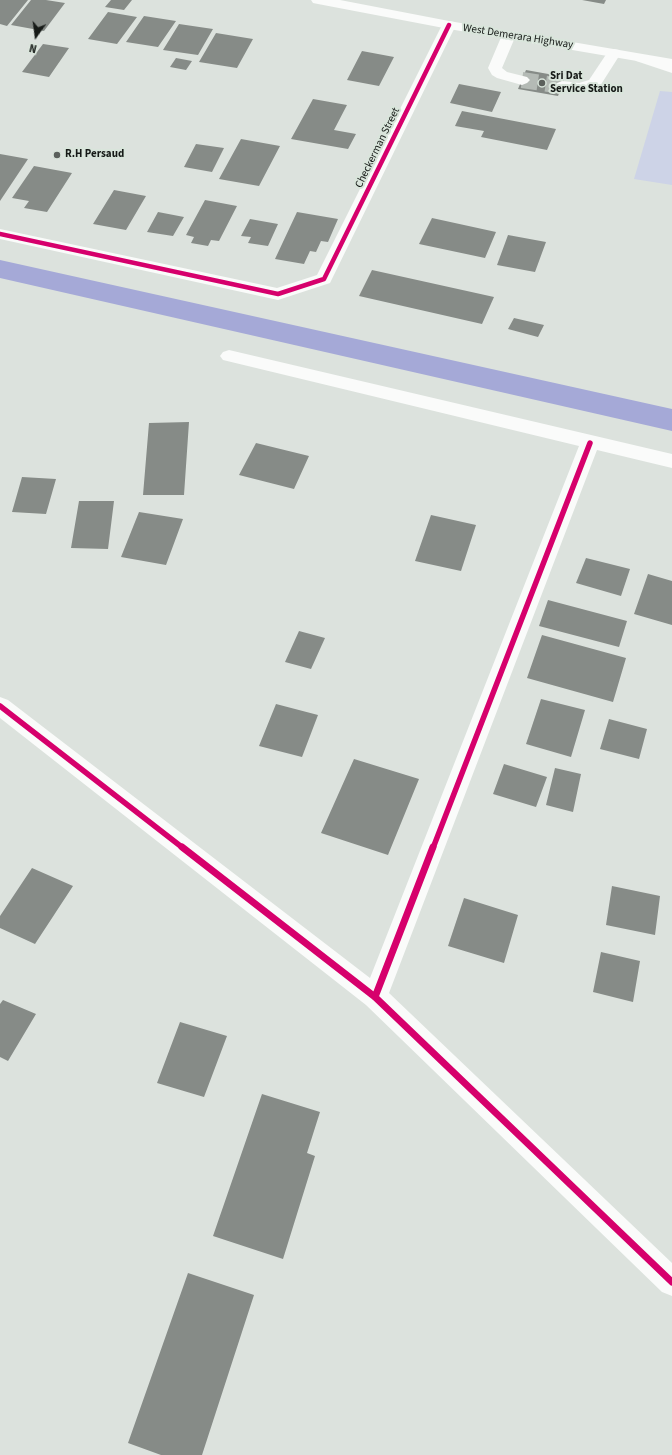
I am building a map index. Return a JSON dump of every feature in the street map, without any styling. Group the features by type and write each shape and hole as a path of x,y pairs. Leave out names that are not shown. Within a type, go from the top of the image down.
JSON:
{"street":[{"name":"West Demerara Highway","path":"318,0 450,25 672,63"},
{"name":"Checkerman Street","path":"0,234 278,294 324,279 450,25"},
{"path":"509,35 495,68 497,72 502,75 522,80"},
{"path":"562,86 580,88 595,83 614,53"},
{"path":"641,58 672,69"},
{"path":"229,356 590,443 672,461"},
{"path":"375,997 590,443"},
{"path":"0,706 375,997 672,1282"}],"shaded area":[{"path":"660,91 672,92 672,185 634,179"}],"building":[{"path":"0,0 28,0 7,26 0,24"},
{"path":"31,0 46,0 65,3 44,31 11,25"},
{"path":"111,0 132,0 124,10 105,7"},
{"path":"582,0 606,0 604,4"},
{"path":"108,12 137,17 117,44 88,39"},
{"path":"144,16 176,21 158,47 126,42"},
{"path":"179,24 213,29 198,55 163,50"},
{"path":"216,33 253,39 237,68 199,62"},
{"path":"43,44 69,48 49,77 22,72"},
{"path":"362,51 394,57 379,86 347,80"},
{"path":"176,58 192,61 186,70 170,67"},
{"name":"Sri Dat Service Station","path":"526,70 565,77 558,96 518,89"},
{"path":"459,84 501,92 492,112 450,103"},
{"path":"313,99 347,105 334,130 356,134 348,149 291,139"},
{"path":"462,111 556,129 547,150 481,137 484,131 455,126"},
{"path":"241,139 280,146 259,186 219,179"},
{"path":"196,144 224,148 212,172 184,167"},
{"path":"0,154 28,159 0,201"},
{"path":"34,166 72,173 47,212 24,208 29,201 12,198"},
{"path":"114,190 146,196 126,230 93,224"},
{"path":"205,200 237,206 219,241 211,240 208,246 191,243 194,237 186,235"},
{"path":"158,212 184,217 173,236 147,232"},
{"path":"297,212 338,219 328,242 321,241 316,252 310,251 304,264 275,259"},
{"path":"432,218 496,232 485,258 419,244"},
{"path":"250,219 278,224 268,246 248,243 251,237 241,236"},
{"path":"508,235 546,242 535,272 497,265"},
{"path":"372,270 494,297 482,324 359,296"},
{"path":"514,318 544,325 538,337 508,329"},
{"path":"189,422 184,495 143,495 149,423"},
{"path":"256,443 309,456 294,489 239,475"},
{"path":"22,477 56,479 46,514 12,512"},
{"path":"79,501 114,501 108,549 71,548"},
{"path":"139,512 183,519 166,565 121,557"},
{"path":"431,515 476,525 461,571 415,561"},
{"path":"586,558 630,569 621,596 576,583"},
{"path":"648,574 672,581 672,625 634,614"},
{"path":"548,600 627,621 619,647 539,626"},
{"path":"299,631 325,638 311,669 285,662"},
{"path":"542,635 626,658 613,702 527,678"},
{"path":"541,699 585,710 571,757 526,744"},
{"path":"276,704 318,715 302,757 259,746"},
{"path":"609,719 647,729 639,759 600,749"},
{"path":"354,759 419,779 388,855 321,833"},
{"path":"504,764 547,777 536,807 493,794"},
{"path":"555,768 581,774 573,812 546,805"},
{"path":"32,868 73,886 35,944 0,928 0,916"},
{"path":"612,886 660,896 655,935 606,925"},
{"path":"464,898 518,915 504,963 448,946"},
{"path":"601,952 640,961 633,1002 593,992"},
{"path":"3,1000 36,1014 8,1061 0,1057 0,1004"},
{"path":"180,1022 227,1036 204,1097 157,1083"},
{"path":"262,1094 320,1112 307,1153 315,1156 283,1259 213,1236"},
{"path":"188,1273 254,1295 202,1455 161,1455 128,1443"}],"waterway":[{"path":"0,269 672,420"}],"tunnel":[{"path":"522,80 562,86"}],"cycle path":[{"path":"0,234 278,294 324,279 449,25"},
{"path":"375,997 590,443"},
{"path":"0,706 375,997 672,1282"}],"place":[{"name":"Sri Dat Service Station","path":"542,83"},
{"name":"R.H Persaud","path":"57,155"}]}
